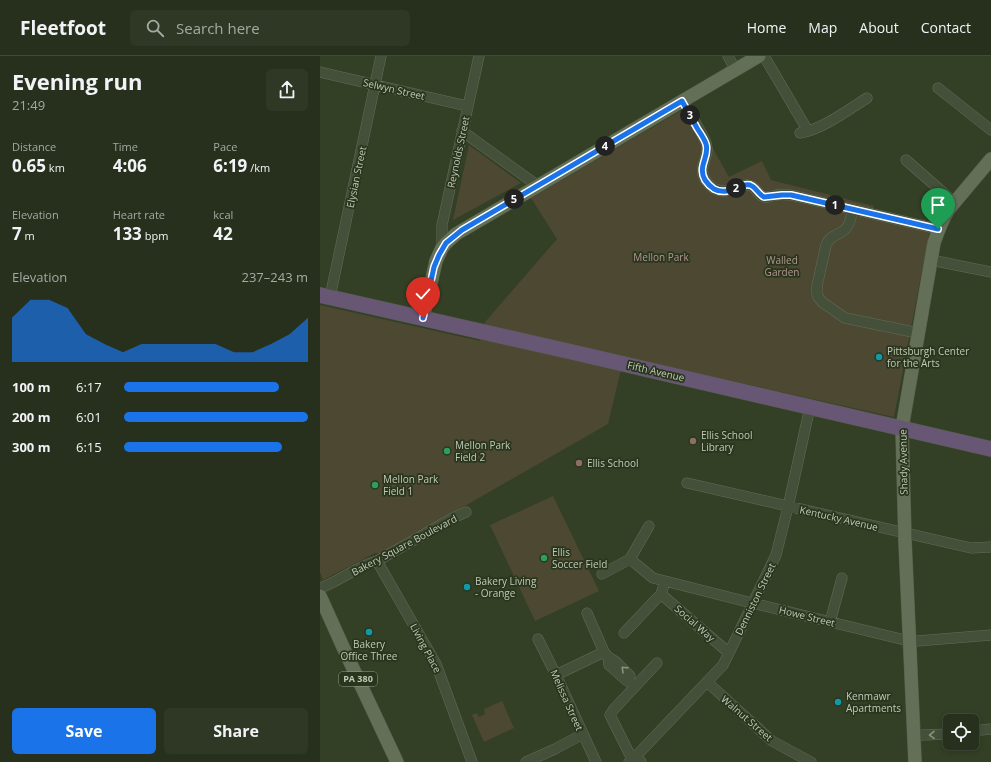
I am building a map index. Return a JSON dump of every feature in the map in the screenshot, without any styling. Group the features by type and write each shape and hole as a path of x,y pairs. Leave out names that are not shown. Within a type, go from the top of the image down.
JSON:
{"highway":[{"name":"Fifth Avenue","path":"325,296 810,406 991,449"}],"main road":[{"path":"423,318 434,267 442,248 450,239 462,230 759,56"},
{"name":"Shady Avenue","path":"915,762 909,641 902,428 931,260 938,229 954,203 991,159"},
{"name":"PA 380","path":"320,596 397,762"}],"street":[{"name":"Elysian Street","path":"325,296 381,56"},
{"name":"Reynolds Street","path":"442,248 442,226 479,56"},
{"path":"728,56 735,69"},
{"path":"764,56 804,132 820,126 867,98"},
{"name":"Selwyn Street","path":"320,72 467,106"},
{"path":"938,88 991,130"},
{"path":"682,101 706,144 707,153 702,169 708,184 715,189 726,191 748,185 754,187 764,197 791,195 938,229"},
{"path":"462,131 538,186"},
{"path":"906,160 954,203"},
{"path":"853,209 846,229 831,237 826,245 817,286 819,300 845,318 918,333"},
{"path":"931,260 991,272"},
{"name":"Denniston Street","path":"635,760 723,665 729,653 776,556 810,406"},
{"name":"Kentucky Avenue","path":"687,483 971,548 991,547"},
{"name":"Bakery Square Boulevard","path":"320,588 369,563 377,561 466,512"},
{"path":"602,574 630,559 649,526"},
{"name":"Howe Street","path":"630,559 653,578 753,604 909,641 991,635"},
{"name":"Living Place","path":"377,561 436,664 472,762"},
{"path":"830,622 842,578"},
{"path":"624,633 661,594 665,581"},
{"name":"Social Way","path":"661,594 729,653"},
{"path":"556,675 606,655 587,613"},
{"name":"Melissa Street","path":"538,638 596,762"},
{"path":"635,760 629,753 610,715 657,664"},
{"name":"Walnut Street","path":"707,682 772,741 811,762"},
{"path":"979,730 991,729"},
{"path":"526,762 583,734"},
{"path":"914,737 922,735 943,734"}],"green space":[{"name":"Mellon Park","path":"689,106 729,177 762,161 771,180 874,206 873,210 931,224 894,417 624,357 608,424 381,554 375,553 323,580 320,572 320,305 480,341 485,322 557,239 531,198"},
{"path":"469,145 521,183 453,220"},
{"name":"Ellis Soccer Field","path":"553,496 599,591 535,621 490,525"},
{"path":"502,701 514,728 484,742 472,715 477,713 479,717 485,714 484,709"}],"place":[{"name":"Pittsburgh Center for the Arts","path":"879,357"},
{"name":"Ellis School Library","path":"693,441"},
{"name":"Mellon Park Field 2","path":"447,451"},
{"name":"Ellis School","path":"579,463"},
{"name":"Mellon Park Field 1","path":"375,485"},
{"name":"Ellis Soccer Field","path":"544,558"},
{"name":"Bakery Living - Orange","path":"467,587"},
{"name":"Bakery Office Three","path":"369,632"},
{"name":"Kenmawr Apartments","path":"838,702"}],"route":[{"path":"423,318 436,261 442,248 450,239 462,230 682,101 706,144 707,153 702,169 703,174 708,184 715,189 726,191 748,185 754,187 762,197 791,195 938,229"}],"park label":[{"name":"Walled Garden","path":"782,266"}]}
